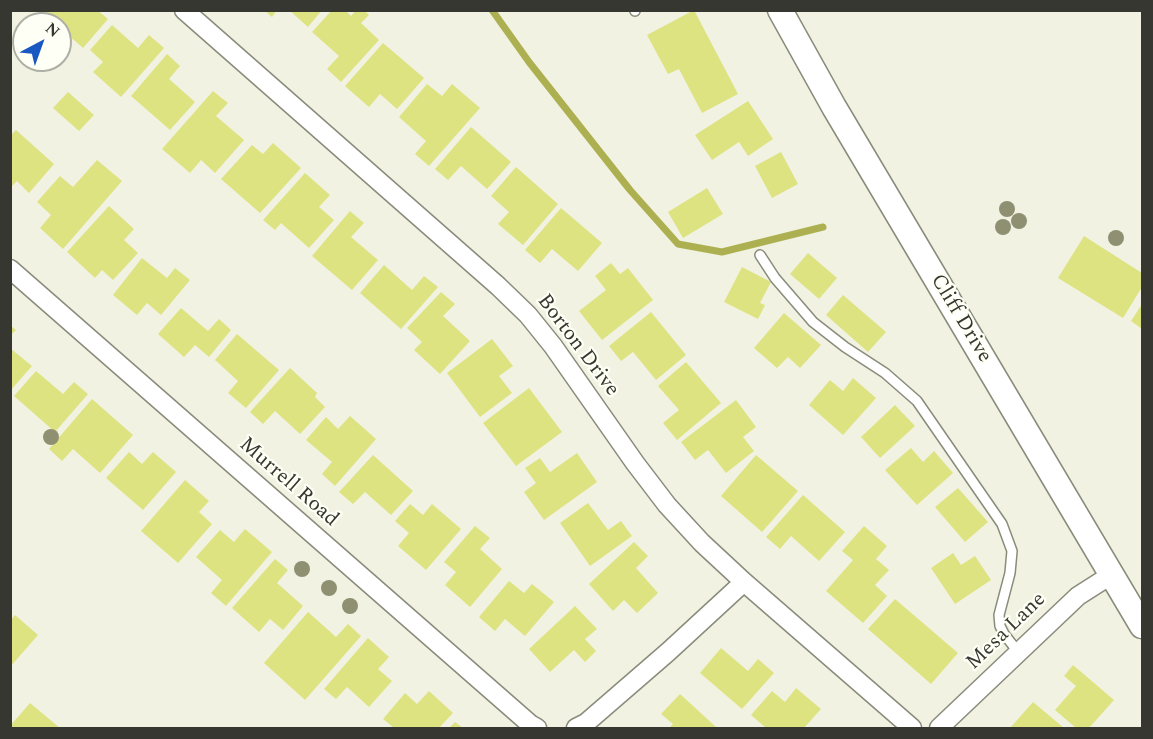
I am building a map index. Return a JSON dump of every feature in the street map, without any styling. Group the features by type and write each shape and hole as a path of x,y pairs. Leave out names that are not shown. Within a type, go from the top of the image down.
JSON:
{"main road":[{"name":"Cliff Drive","path":"780,10 834,106 1143,626"}],"street":[{"name":"Borton Drive","path":"184,10 528,315 554,346 667,505 702,543 912,729"},
{"name":"Murrell Road","path":"10,269 537,729"},
{"name":"Mesa Lane","path":"939,729 1078,596 1111,575"},
{"path":"576,729 586,723 668,652 744,582"}],"lane":[{"path":"760,255 775,278 813,322 845,347 885,373 917,401 1002,524 1012,551 1010,573 999,615 1000,626 1018,653"}],"building":[{"path":"40,10 97,10 108,19 83,48 72,38 72,12 42,12"},
{"path":"264,10 277,10 272,17"},
{"path":"289,10 322,10 308,27"},
{"path":"332,10 345,10 351,16 356,10 364,10 369,15 361,23 379,40 341,82 327,69 339,56 312,32"},
{"path":"694,10 738,94 702,113 679,69 668,74 647,35"},
{"path":"112,25 138,48 149,35 164,48 121,97 93,72 103,62 90,50"},
{"path":"383,43 424,78 397,109 380,94 369,107 345,86"},
{"path":"167,54 180,66 169,79 195,102 170,130 131,96"},
{"path":"427,84 442,96 452,84 480,108 429,166 415,154 426,141 399,117"},
{"path":"213,91 228,103 216,116 244,140 215,173 201,160 190,173 162,149"},
{"path":"68,92 94,115 79,131 53,108"},
{"path":"748,101 773,139 748,156 739,142 712,160 695,135"},
{"path":"471,127 511,162 487,189 461,166 448,180 435,169"},
{"path":"16,130 54,164 29,193 17,181 10,188 10,136"},
{"path":"273,143 301,168 260,213 221,179 252,145 263,154"},
{"path":"781,152 798,184 772,198 755,166"},
{"path":"97,160 122,181 63,249 40,228 51,215 37,202 60,176 73,187"},
{"path":"516,167 558,204 523,245 498,224 509,212 491,196"},
{"path":"305,173 330,195 319,207 334,220 309,248 281,223 275,230 263,220"},
{"path":"707,188 723,214 683,238 668,212"},
{"path":"109,206 134,229 124,240 138,253 113,280 102,270 95,278 67,252"},
{"path":"561,208 602,243 578,271 552,249 540,263 525,250"},
{"path":"350,211 364,223 351,237 378,260 352,290 312,256"},
{"path":"1084,236 1142,273 1142,287 1123,318 1058,278"},
{"path":"808,253 837,278 819,299 790,274"},
{"path":"142,258 167,278 175,268 190,280 161,315 147,303 137,315 113,295"},
{"path":"611,263 620,274 628,268 653,300 602,340 579,311 606,290 595,276"},
{"path":"384,265 412,290 424,276 438,287 401,329 360,293"},
{"path":"742,267 771,282 760,303 765,305 758,319 724,302"},
{"path":"441,292 455,304 443,316 470,341 440,374 414,350 422,342 407,328"},
{"path":"843,295 886,332 868,352 826,315"},
{"path":"1142,304 1142,329 1131,321"},
{"path":"181,308 208,331 219,319 231,330 209,357 195,345 184,357 158,334"},
{"path":"651,312 686,355 656,380 633,352 621,361 609,346"},
{"path":"784,313 821,345 800,368 788,357 777,368 754,348"},
{"path":"10,325 16,330 10,336"},
{"path":"237,334 279,370 246,408 228,393 238,381 215,360"},
{"path":"492,339 513,366 499,376 512,393 480,417 447,373"},
{"path":"10,348 32,366 10,391"},
{"path":"686,362 721,403 677,440 663,423 679,410 658,386"},
{"path":"290,368 317,393 315,397 325,407 300,434 275,411 263,424 250,412"},
{"path":"36,371 63,394 74,382 88,394 55,432 14,396"},
{"path":"853,378 876,398 843,435 809,405 830,380 843,391"},
{"path":"529,388 562,432 516,466 483,423"},
{"path":"92,399 133,435 100,473 73,449 62,461 49,449"},
{"path":"736,400 756,427 743,437 754,451 726,473 708,450 695,460 681,442"},
{"path":"895,405 915,426 880,458 861,437"},
{"path":"350,416 376,439 335,486 322,474 332,462 306,440 326,417 338,429"},
{"path":"911,448 923,462 934,451 953,473 917,505 885,470"},
{"path":"129,452 142,464 153,452 176,472 143,510 106,478"},
{"path":"577,453 597,482 544,520 524,492 536,483 525,468 540,458 550,472"},
{"path":"373,455 413,491 391,515 365,492 353,504 339,492"},
{"path":"756,455 798,491 762,532 721,496"},
{"path":"185,480 209,501 199,512 212,524 178,563 141,531"},
{"path":"958,488 988,522 965,542 935,507"},
{"path":"803,495 845,532 819,561 791,536 780,549 766,537"},
{"path":"588,503 608,530 621,521 632,536 590,566 560,523"},
{"path":"410,504 423,515 432,504 461,529 426,570 398,546 409,533 395,521"},
{"path":"475,526 490,538 480,549 502,569 470,607 445,585 456,572 444,562"},
{"path":"864,526 887,546 876,559 889,570 875,585 887,596 863,623 826,591 853,560 842,551"},
{"path":"245,529 272,552 226,606 211,593 222,580 196,557 220,530 234,542"},
{"path":"634,542 648,556 636,568 658,593 637,613 624,600 613,611 589,584"},
{"path":"953,553 961,565 975,556 991,580 955,604 931,568"},
{"path":"275,559 288,570 277,583 303,606 283,630 270,619 259,632 232,608"},
{"path":"509,581 524,593 532,584 554,602 525,636 505,619 495,631 479,617"},
{"path":"895,599 958,653 931,684 868,629"},
{"path":"575,606 597,629 585,639 596,651 585,662 574,650 550,672 529,649"},
{"path":"308,612 336,637 348,624 361,636 305,700 264,663"},
{"path":"15,615 38,635 10,667 10,621"},
{"path":"368,638 389,657 378,669 392,681 369,707 347,687 336,699 324,689"},
{"path":"721,648 748,671 758,659 774,673 742,709 700,673"},
{"path":"1073,665 1114,700 1089,728 1076,728 1055,710 1076,686 1064,676"},
{"path":"796,688 821,709 804,728 766,728 751,715 772,691 785,702"},
{"path":"429,691 453,713 439,728 394,728 383,719 405,693 417,704"},
{"path":"680,694 716,727 669,728 673,724 661,714"},
{"path":"1033,702 1064,728 1010,728"},
{"path":"30,703 60,728 10,728"},
{"path":"455,722 463,728 449,728"}],"waterway":[{"path":"492,10 529,62 630,190 678,244 722,252 823,227"}]}
